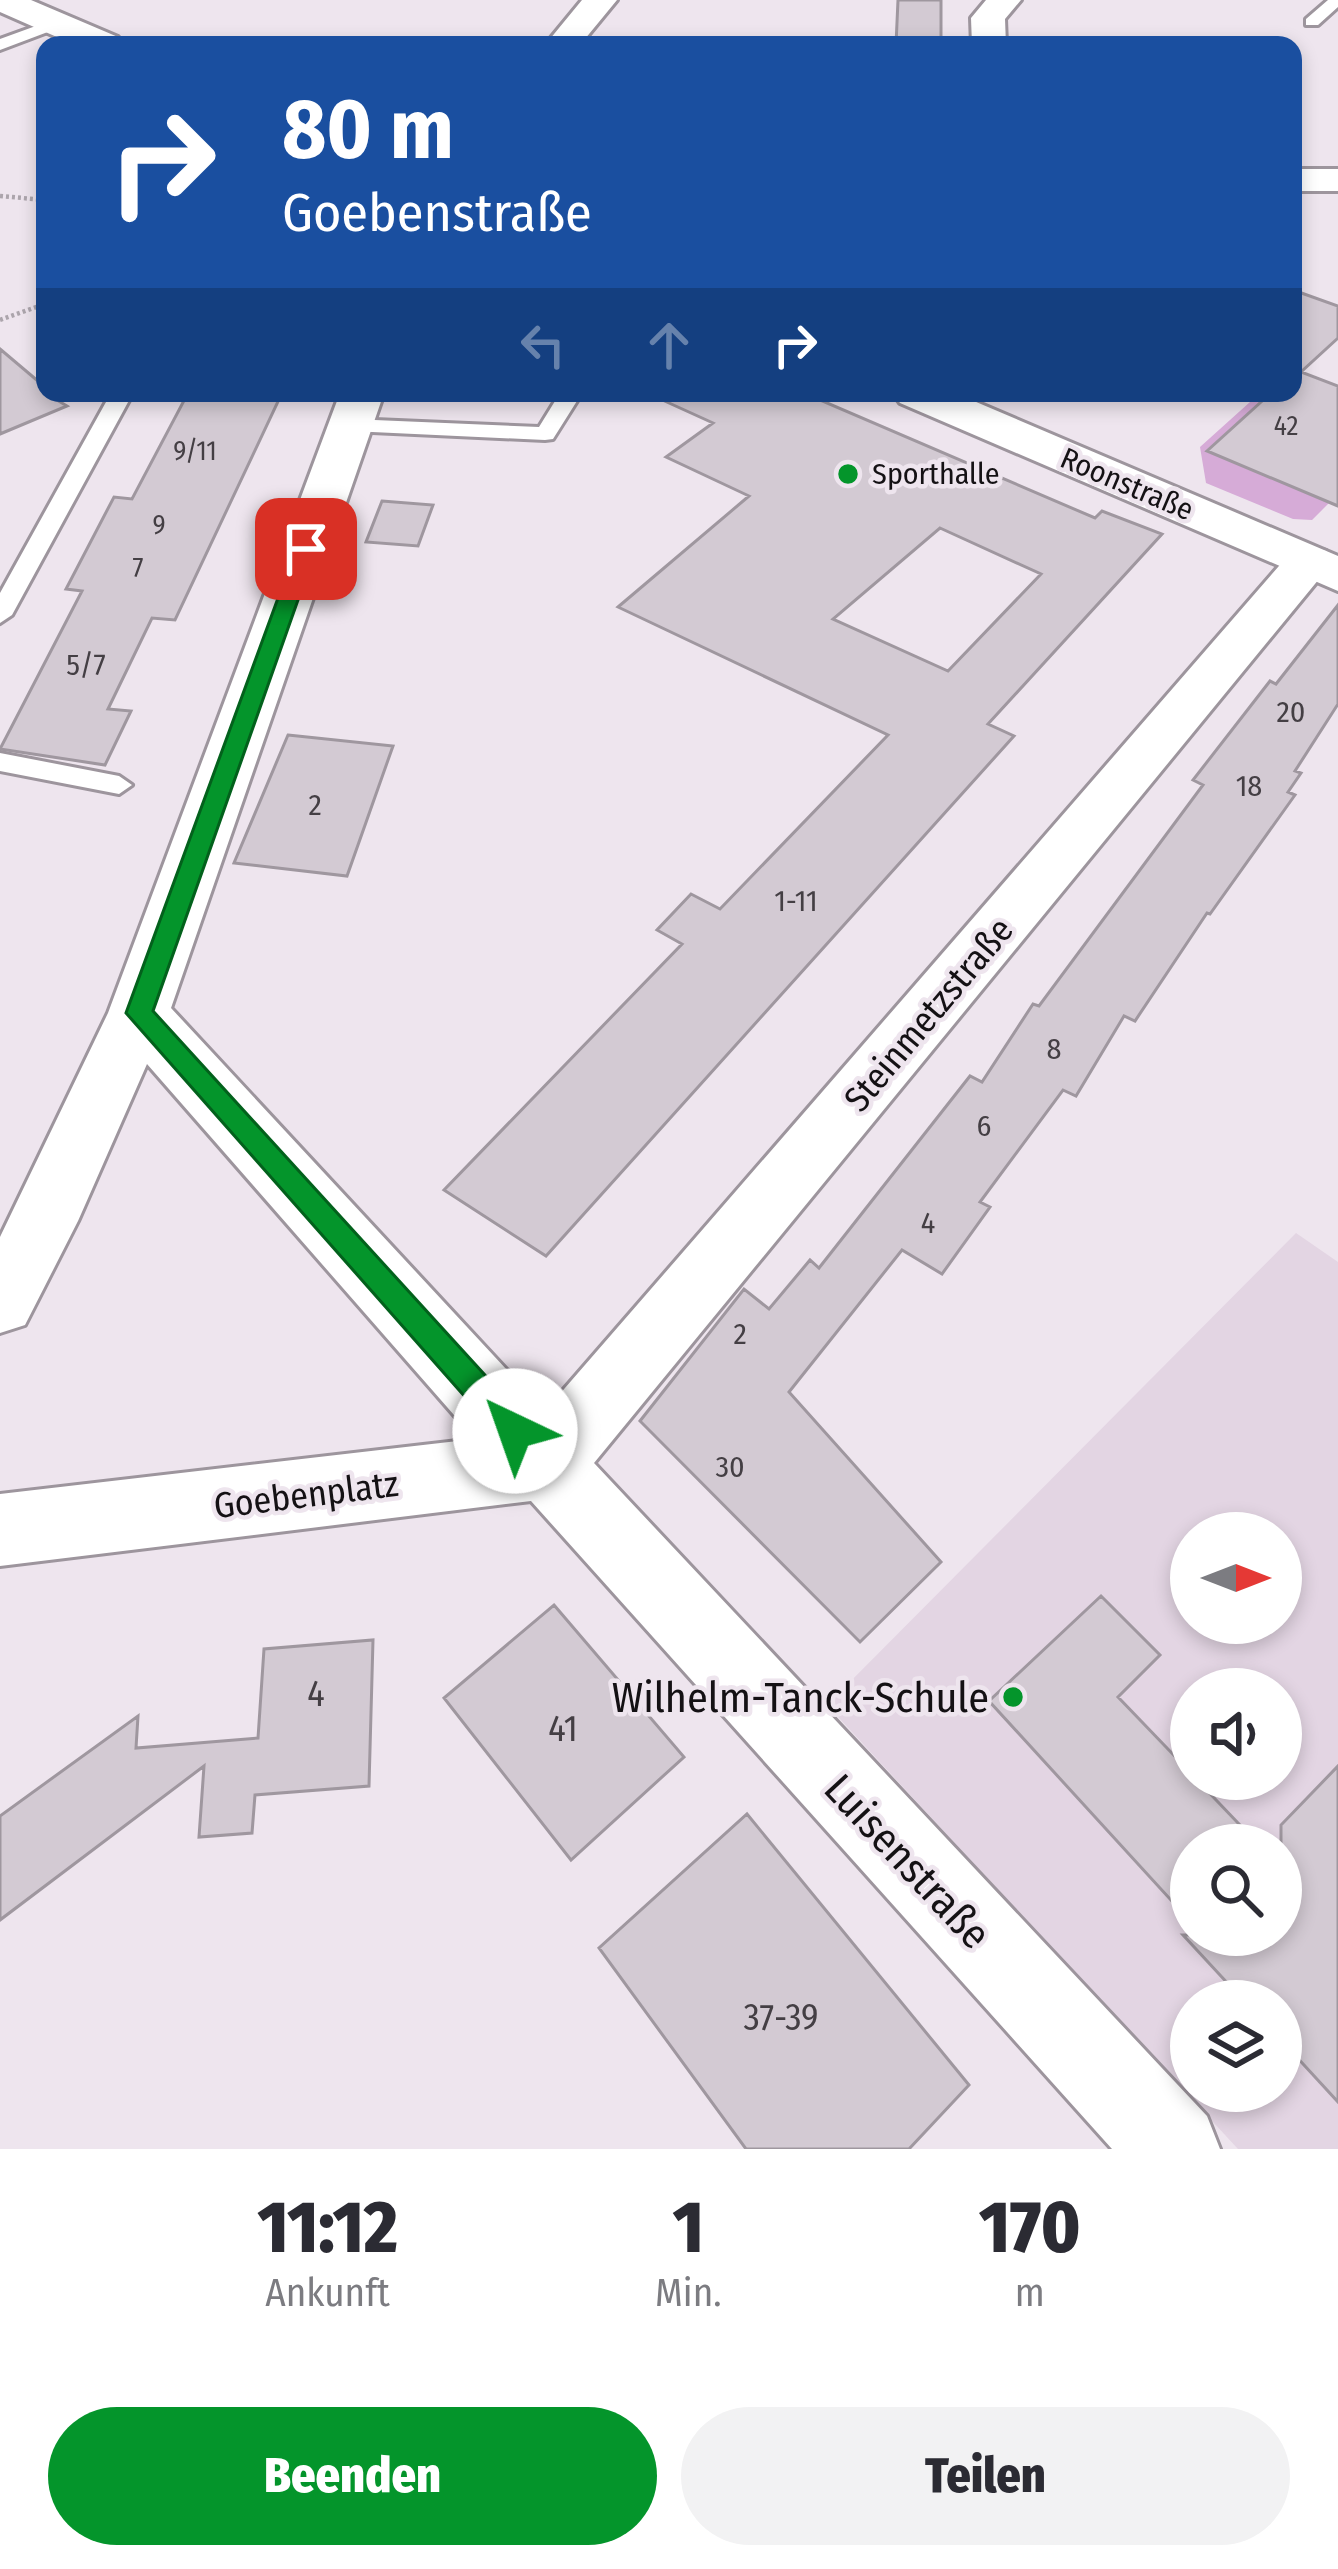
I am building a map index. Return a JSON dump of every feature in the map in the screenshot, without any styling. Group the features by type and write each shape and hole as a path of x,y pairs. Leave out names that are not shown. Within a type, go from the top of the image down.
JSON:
{"street":[{"path":"1,0 85,36"},
{"path":"570,36 600,0"},
{"path":"989,36 988,18 1004,0"},
{"path":"1302,180 1338,180"},
{"name":"Roonstraße","path":"937,402 1323,568"},
{"path":"0,1303 44,1221 139,1013 357,409"},
{"name":"Steinmetzstraße","path":"546,1466 1323,568"},
{"path":"139,1013 546,1466"},
{"name":"Goebenplatz","path":"0,1529 546,1466"},
{"name":"Luisenstraße","path":"546,1466 1174,2149"}],"lane":[{"path":"1312,22 1336,0"},
{"path":"0,45 55,23"},
{"path":"0,615 117,402"},
{"path":"357,409 545,434 565,402"},
{"path":"0,762 119,784"}],"path":[{"path":"0,196 36,199"},
{"path":"0,320 36,307"}],"shaded area":[{"path":"1250,402 1261,402 1207,451 1330,502 1312,520 1293,519 1206,483 1200,447"},
{"name":"Wilhelm-Tanck-Schule","path":"1296,1233 1338,1262 1338,2149 1238,2149 1204,2112 1302,2112 1302,1980 1170,1980 1170,2076 827,1705"}],"building":[{"path":"898,0 941,0 941,36 896,36"},
{"path":"1302,293 1338,306 1338,338 1302,371"},
{"path":"0,349 36,379 36,402 67,406 0,434"},
{"path":"1302,372 1338,386 1338,506 1207,451 1261,402 1302,402"},
{"path":"183,402 278,402 175,620 152,618 108,709 131,711 105,765 0,749 82,591 66,589 114,497 132,499"},
{"path":"667,402 825,402 1095,518 1102,511 1162,534 988,724 1014,736 546,1256 444,1190 682,944 657,930 691,894 720,909 888,735 618,607 749,496 666,457 713,423","holes":["940,528 1041,574 948,671 833,619"]},
{"path":"382,501 433,505 418,546 366,542"},
{"path":"1338,605 1338,704 1295,771 1301,773 1288,792 1295,795 1207,913 1135,1021 1124,1016 1076,1096 1063,1090 980,1202 990,1207 942,1274 902,1250 789,1392 941,1562 860,1642 640,1421 744,1289 769,1309 810,1260 819,1268 970,1076 982,1082 1033,1004 1039,1006 1203,785 1193,780 1270,681 1276,684"},
{"path":"288,735 393,746 347,876 234,863"},
{"path":"1101,1596 1160,1655 1118,1697 1170,1751 1170,1800 1216,1800 1239,1824 1170,1824 1170,1899 989,1701"},
{"path":"554,1605 684,1757 571,1860 444,1698"},
{"path":"373,1640 369,1786 255,1795 252,1833 199,1837 204,1766 0,1920 0,1816 138,1716 136,1748 258,1738 264,1649"},
{"path":"1338,1766 1338,2102 1302,2063 1302,1980 1225,1980 1202,1956 1302,1956 1302,1824 1282,1824"},
{"path":"747,1814 969,2085 909,2149 746,2149 599,1948"}],"place":[{"name":"Sporthalle","path":"848,474"},
{"name":"Wilhelm-Tanck-Schule","path":"1013,1697"}],"route":[{"path":"306,549 139,1013 515,1431"}]}
